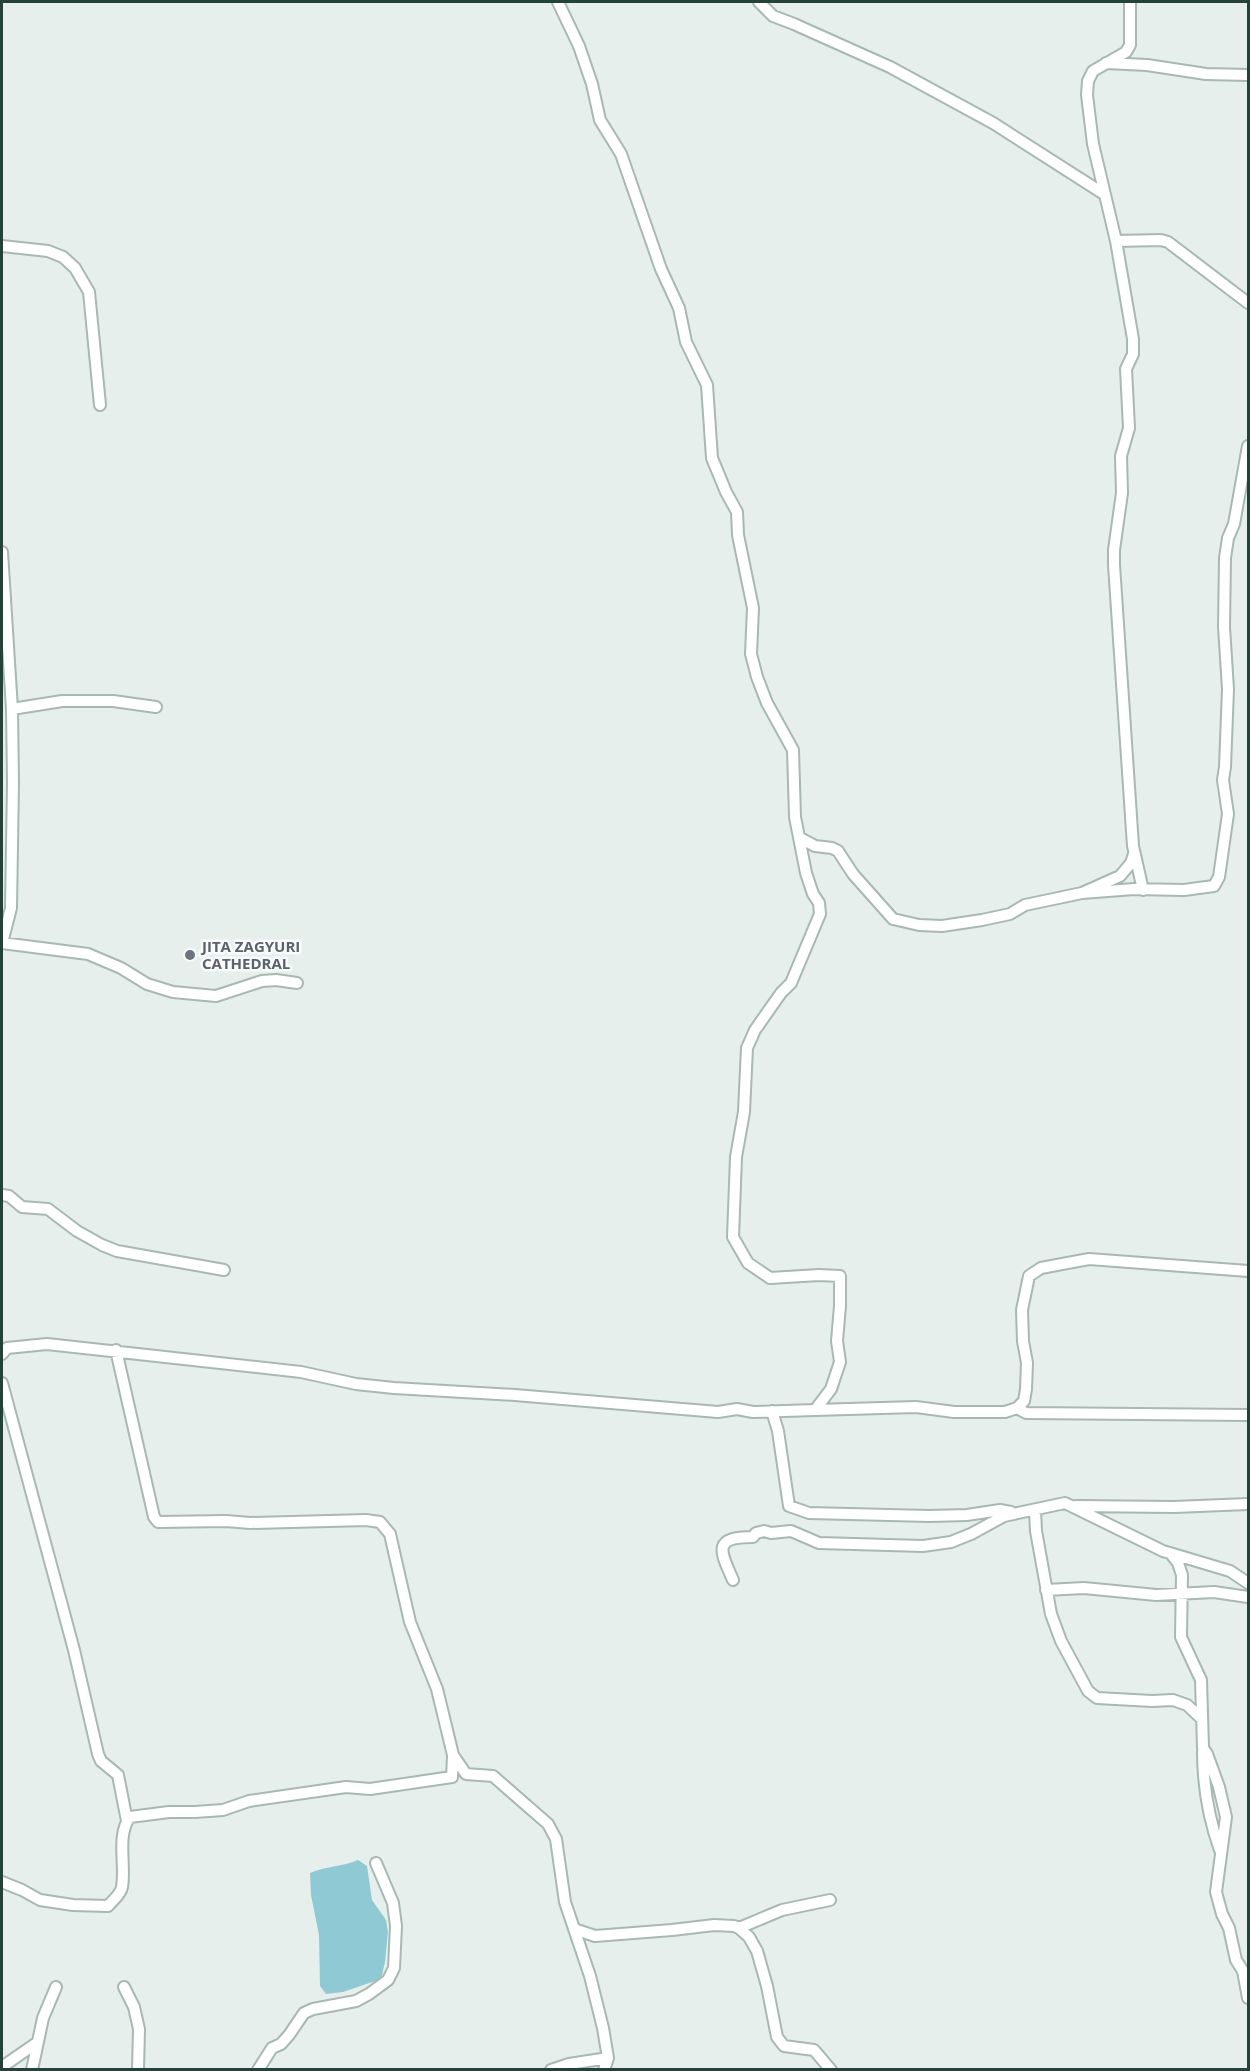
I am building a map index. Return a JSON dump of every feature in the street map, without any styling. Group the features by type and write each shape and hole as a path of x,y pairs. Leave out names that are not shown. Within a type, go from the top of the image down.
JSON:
{"street":[{"path":"558,2 579,46 592,84 600,120 621,154 661,269 679,308 686,342 707,385 712,458 737,512 738,535 753,608 751,654 767,703 793,750 795,817 806,873 813,894 819,903 820,914 791,983 781,993 755,1030 747,1048 744,1112 736,1157 733,1237 748,1263 770,1278 840,1276 837,1341 840,1362 831,1389 815,1410"},
{"path":"759,2 778,19 890,66 983,117 1104,194"},
{"path":"1130,2 1130,45 1126,52 1093,71 1088,81 1087,95 1093,144 1116,241 1133,339 1133,354 1126,369 1130,422 1121,456 1122,493 1114,565 1134,854 1143,890"},
{"path":"1106,63 1147,65 1206,74 1248,75"},
{"path":"1116,241 1161,240 1168,242 1248,303"},
{"path":"2,246 48,251 63,256 75,268 89,292 100,405"},
{"path":"800,838 815,846 838,851 852,874 893,919 906,923 942,926 982,920 1010,914 1025,905 1082,893 1127,889 1203,889 1214,886 1219,877 1228,814 1223,780 1228,689 1224,627 1225,558 1228,538 1234,524 1248,446"},
{"path":"2,552 12,709 13,783 11,908 2,944 98,957 122,968 147,984 173,992 216,996 262,981 297,983"},
{"path":"12,709 62,701 113,701 156,707"},
{"path":"1082,893 1120,876 1131,863 1134,854"},
{"path":"2,1195 9,1196 22,1207 48,1209 77,1231 110,1248 224,1270"},
{"path":"2,1354 7,1348 47,1344 301,1372 356,1384 394,1388 515,1395 718,1412 737,1409 753,1412 916,1407 954,1412 1005,1412 1017,1408 1024,1401 1027,1362 1023,1341 1022,1310 1029,1276 1041,1268 1089,1259 1248,1271"},
{"path":"116,1350 154,1517 158,1522 226,1521 250,1524 366,1520 380,1522 390,1534 410,1622 437,1689 453,1755 452,1777"},
{"path":"2,1383 74,1650 98,1754 101,1761 118,1775 127,1821 124,1834 122,1889 108,1906 73,1905 40,1900 2,1882"},
{"path":"1017,1408 1026,1413 1248,1415"},
{"path":"772,1411 778,1431 789,1506 809,1513 929,1516 967,1515 1000,1510 1021,1513"},
{"path":"734,1580 723,1560 722,1551 729,1539 753,1537 756,1533 764,1531 771,1533 791,1531 819,1543 923,1546 951,1542 1004,1516 1065,1503 1171,1554 1230,1571 1248,1583"},
{"path":"1073,1506 1174,1507 1248,1504"},
{"path":"1035,1510 1036,1531 1051,1614 1061,1641 1088,1691 1097,1698 1173,1700 1187,1705 1202,1719"},
{"path":"1171,1554 1178,1563 1182,1575 1181,1637 1201,1680 1204,1792 1210,1823 1221,1853"},
{"path":"1046,1590 1084,1588 1132,1594 1180,1595 1214,1592 1248,1597"},
{"path":"1203,1748 1217,1781 1226,1817 1216,1892 1222,1914 1229,1928 1236,1959 1243,1971 1248,1998"},
{"path":"453,1755 466,1774"},
{"path":"127,1821 130,1817 149,1814 223,1810 249,1801 346,1788 370,1788 466,1774 493,1776 548,1824 556,1839 565,1902 590,1976 603,2028 608,2058 604,2070"},
{"path":"258,2070 272,2048 281,2044 289,2035 303,2013 356,2001 388,1980 394,1968 396,1926 393,1903 376,1863"},
{"path":"739,1928 782,1910 830,1900"},
{"path":"573,1929 595,1935 714,1925 739,1928 749,1936 757,1951 767,1986 777,2037 784,2046 814,2050 831,2070"},
{"path":"32,2070 43,2018 56,1987"},
{"path":"124,1988 134,2007 139,2029 138,2070"},
{"path":"2,2067 38,2042"},
{"path":"551,2070 569,2064 608,2058"}],"water":[{"path":"358,1860 367,1866 372,1900 386,1920 388,1932 381,1979 343,1992 326,1994 320,1986 319,1935 311,1895 310,1873"}],"place":[{"name":"JITA ZAGYURI CATHEDRAL","path":"190,955"}]}
